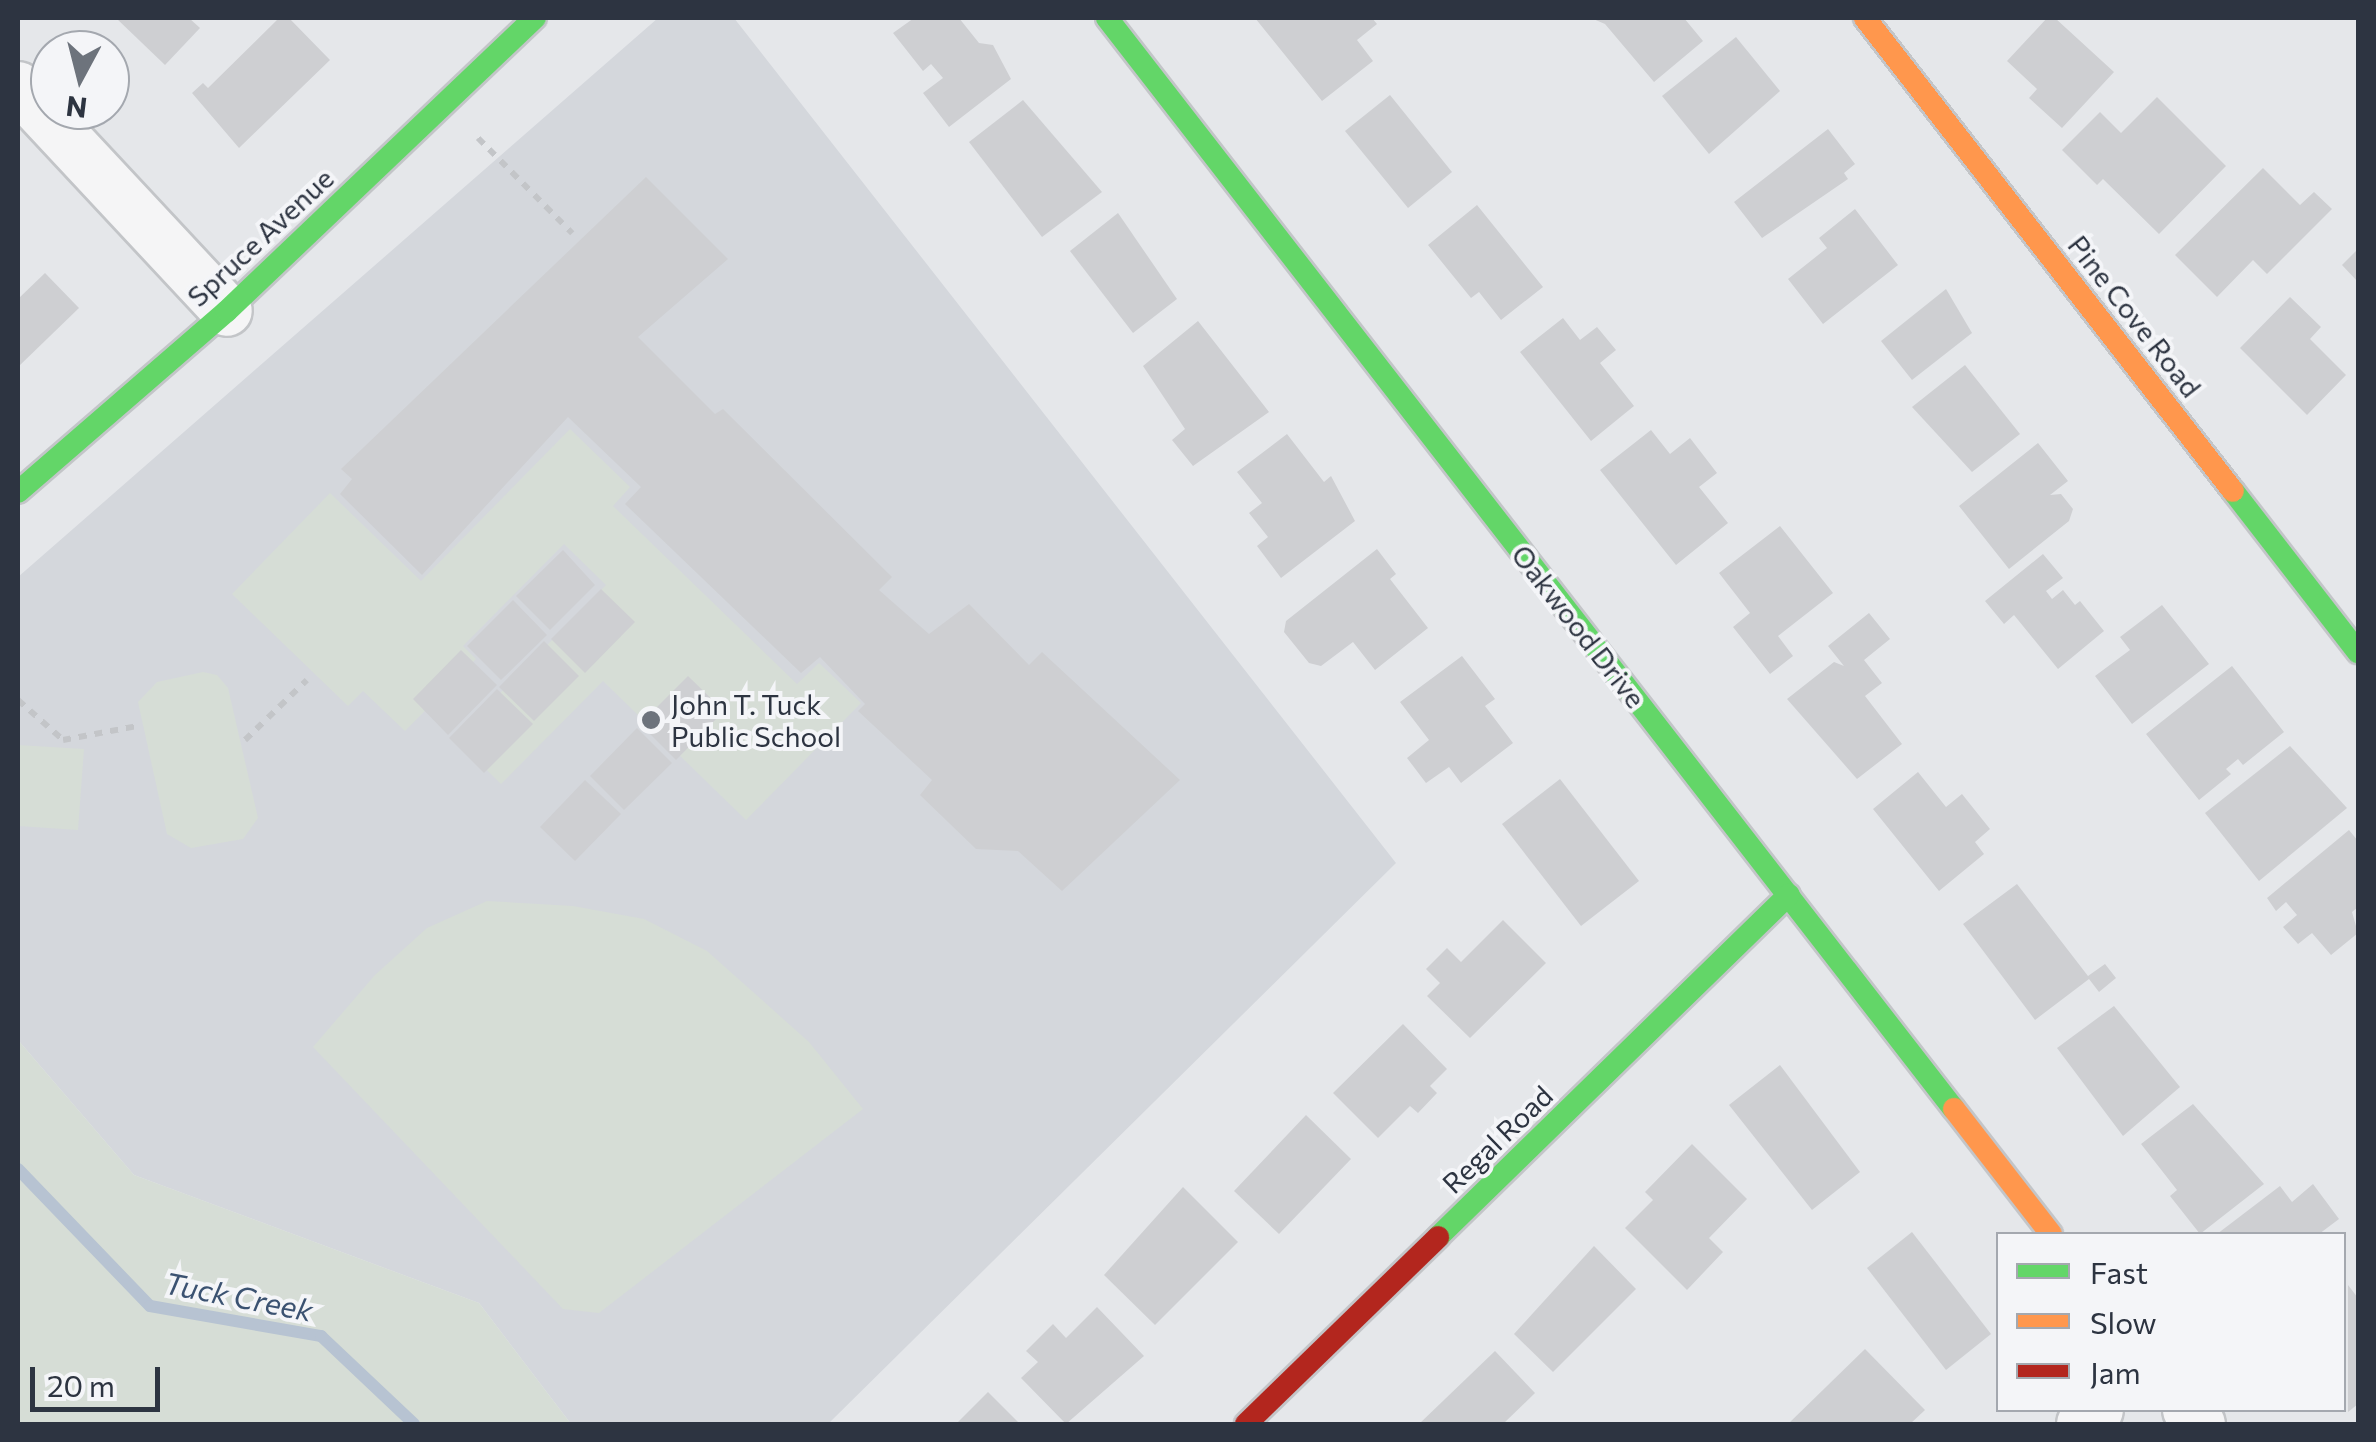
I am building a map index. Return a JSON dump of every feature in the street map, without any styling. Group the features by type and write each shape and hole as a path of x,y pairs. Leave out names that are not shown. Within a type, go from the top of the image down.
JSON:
{"street":[{"name":"Spruce Avenue","path":"18,492 227,311 535,18"},
{"name":"Oakwood Drive","path":"1107,18 2049,1232"},
{"name":"Pine Cove Road","path":"1874,21 2358,652"},
{"path":"18,87 227,311"},
{"name":"Regal Road","path":"1246,1424 1789,896"}],"path":[{"path":"444,104 572,233"},
{"path":"245,740 307,680"},
{"path":"18,700 63,740 137,726"}],"shaded area":[{"name":"John T. Tuck Public School","path":"658,18 734,18 1396,863 828,1424 571,1424 479,1303 134,1175 18,1040 18,577"},
{"path":"570,429 630,487 613,506 797,684 819,663 861,703 746,820 603,681 501,784 455,739 606,585 564,544 463,646 476,659 405,731 363,691 348,706 232,594 330,493 421,581"},
{"path":"203,672 217,675 228,688 258,818 243,839 191,848 167,834 138,702 157,682"},
{"path":"18,745 84,749 78,830 18,826"},
{"path":"487,901 573,906 644,919 707,951 809,1042 863,1109 599,1313 563,1309 313,1047 375,975 427,928"},
{"path":"18,1040 134,1175 479,1303 571,1424 18,1424"}],"building":[{"path":"116,18 189,18 200,28 165,65"},
{"path":"279,18 289,18 330,60 239,148 192,93 203,83 208,88"},
{"path":"914,18 959,18 979,43 993,45 1011,79 949,127 923,93 943,78 931,64 923,71 893,33"},
{"path":"1255,18 1372,18 1377,24 1357,40 1373,61 1322,101"},
{"path":"1591,18 1684,18 1703,41 1654,82 1605,24"},
{"path":"2047,18 2055,18 2114,72 2062,128 2029,98 2037,89 2007,61"},
{"path":"1736,37 1780,91 1709,154 1662,96"},
{"path":"1390,95 1452,172 1408,208 1345,131"},
{"path":"2157,97 2226,166 2159,234 2103,179 2097,185 2062,150 2100,112 2121,133"},
{"path":"1023,100 1102,192 1042,237 969,142"},
{"path":"1828,129 1855,164 1844,173 1848,179 1762,238 1734,202"},
{"path":"2263,168 2300,205 2314,192 2332,209 2267,274 2253,260 2217,297 2175,255"},
{"path":"646,177 728,259 638,337 715,414 723,409 892,577 879,590 929,634 969,604 1029,665 1042,652 1180,780 1062,891 1018,851 976,849 920,795 932,780 858,711 865,704 820,657 801,673 625,504 641,487 568,417 422,575 340,494 352,479 341,469"},
{"path":"1477,205 1543,287 1501,320 1479,292 1471,298 1428,245"},
{"path":"1855,209 1898,265 1823,324 1788,279 1827,248 1819,238"},
{"path":"1118,213 1177,299 1133,333 1070,251"},
{"path":"2358,249 2358,282 2342,265"},
{"path":"45,273 79,308 18,367 18,299"},
{"path":"1946,289 1972,333 1912,380 1881,341"},
{"path":"2290,297 2321,327 2310,339 2346,375 2307,415 2240,348"},
{"path":"1563,318 1580,340 1597,327 1616,350 1600,363 1634,406 1591,441 1520,352"},
{"path":"1198,321 1269,412 1193,466 1172,440 1185,429 1143,366"},
{"path":"1965,365 2020,434 1972,472 1912,407"},
{"path":"1651,430 1670,454 1690,438 1717,473 1699,487 1728,523 1676,565 1600,470"},
{"path":"1287,434 1324,482 1331,476 1355,521 1281,578 1257,546 1268,537 1249,513 1262,503 1237,472"},
{"path":"2038,443 2068,481 2050,495 2061,494 2073,509 2069,521 2009,569 1959,506"},
{"path":"1780,526 1833,593 1778,636 1793,656 1770,674 1733,627 1750,613 1719,573"},
{"path":"1377,549 1396,574 1390,579 1428,628 1375,670 1353,642 1321,666 1309,663 1284,632 1286,621"},
{"path":"563,550 595,585 550,630 516,596"},
{"path":"2043,554 2063,578 2046,591 2052,599 2063,590 2075,605 2080,601 2104,631 2058,669 2014,615 2004,624 1985,601"},
{"path":"601,589 635,622 585,673 551,639"},
{"path":"513,600 547,635 501,680 467,646"},
{"path":"2162,605 2209,664 2132,724 2095,676 2130,650 2120,637"},
{"path":"1869,613 1890,639 1864,660 1882,683 1865,696 1902,744 1857,779 1787,699 1834,662 1844,666 1828,646"},
{"path":"544,641 579,676 534,721 499,687"},
{"path":"461,650 497,685 448,735 413,699"},
{"path":"1462,656 1495,699 1485,706 1513,743 1461,783 1449,767 1426,783 1407,758 1429,740 1400,702"},
{"path":"2232,666 2284,732 2243,765 2238,759 2226,769 2231,774 2199,800 2146,734"},
{"path":"688,676 724,711 676,760 640,724"},
{"path":"497,689 533,724 484,773 449,738"},
{"path":"637,728 672,763 624,810 590,776"},
{"path":"2290,746 2347,808 2259,881 2205,813"},
{"path":"1918,772 1946,807 1962,794 1990,829 1975,842 1984,854 1939,891 1873,809"},
{"path":"1560,779 1639,881 1581,926 1502,824"},
{"path":"585,780 621,814 575,861 540,827"},
{"path":"2349,830 2358,841 2358,907 2352,912 2358,933 2331,955 2312,933 2298,944 2283,927 2297,915 2286,902 2276,911 2267,898"},
{"path":"2017,884 2088,976 2105,964 2116,978 2099,992 2089,979 2035,1020 1963,924"},
{"path":"1503,920 1546,963 1470,1038 1427,996 1440,983 1426,969 1447,948 1461,962"},
{"path":"2114,1006 2180,1087 2123,1136 2057,1048"},
{"path":"1403,1024 1447,1069 1430,1086 1437,1093 1418,1113 1410,1106 1378,1138 1333,1093"},
{"path":"1780,1065 1860,1172 1812,1210 1729,1105"},
{"path":"2193,1104 2264,1184 2198,1232 2170,1196 2177,1190 2141,1144"},
{"path":"1306,1115 1351,1159 1279,1234 1234,1191"},
{"path":"1692,1144 1747,1199 1709,1238 1723,1252 1687,1290 1625,1228 1653,1200 1645,1192"},
{"path":"2313,1184 2339,1219 2322,1232 2220,1232 2280,1186 2292,1202"},
{"path":"1183,1187 1238,1242 1155,1325 1104,1275"},
{"path":"1912,1232 1991,1334 1946,1370 1867,1268"},
{"path":"1594,1246 1636,1289 1553,1372 1514,1334"},
{"path":"2348,1285 2358,1298 2358,1404 2348,1412"},
{"path":"1097,1307 1144,1356 1066,1424 1021,1378 1038,1362 1026,1351 1053,1324 1066,1338"},
{"path":"1865,1349 1925,1410 1910,1424 1788,1424"},
{"path":"1495,1351 1535,1393 1503,1424 1419,1424"},
{"path":"988,1392 1020,1424 956,1424"}],"waterway":[{"name":"Tuck Creek","path":"18,1169 150,1306 321,1336 414,1424"}],"traffic: fast":[{"path":"18,492 227,311 535,18"},
{"path":"1107,18 1954,1109"},
{"path":"2233,491 2358,652"},
{"path":"1438,1237 1789,895"}],"traffic: slow":[{"path":"1865,18 2233,491"},
{"path":"1954,1109 2049,1232"}],"traffic: jam":[{"path":"1246,1424 1438,1237"}],"place":[{"name":"John T. Tuck Public School","path":"651,720"}]}
